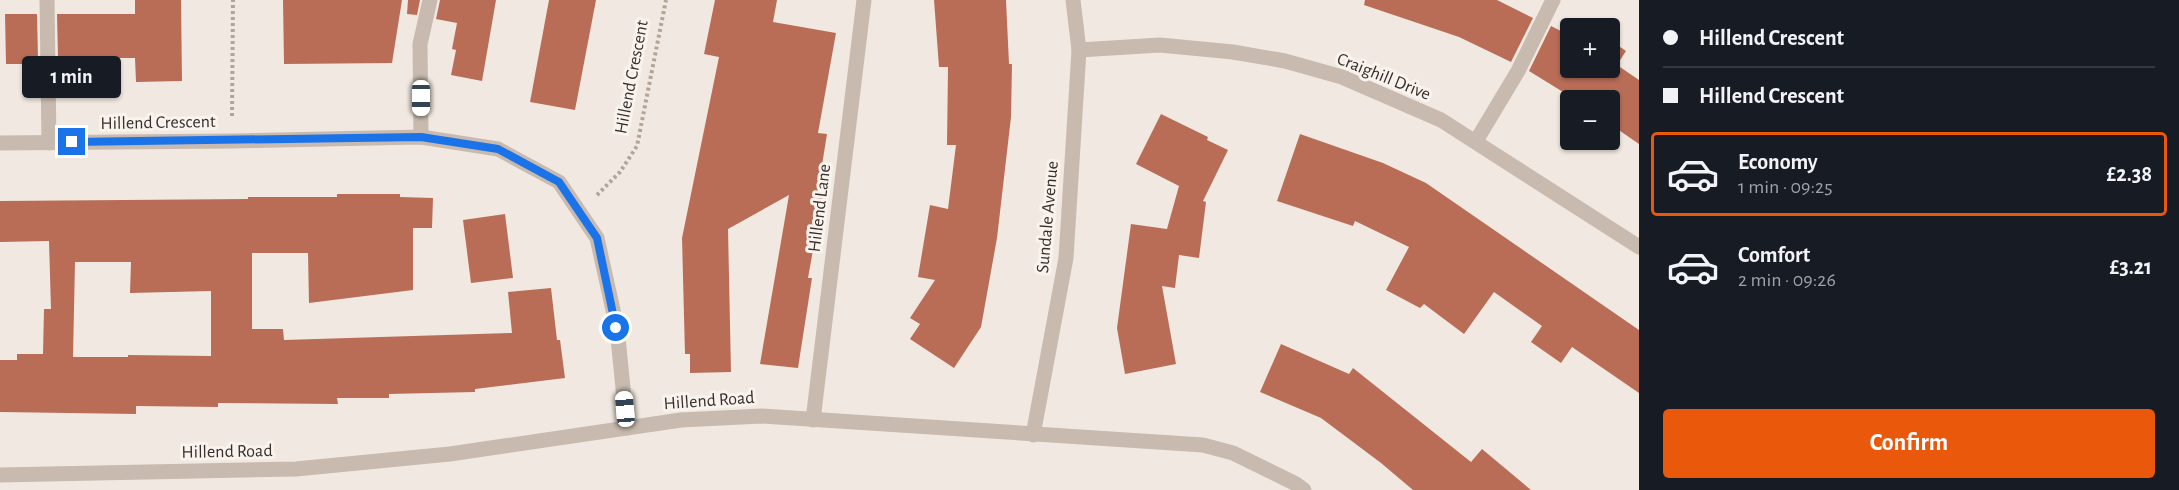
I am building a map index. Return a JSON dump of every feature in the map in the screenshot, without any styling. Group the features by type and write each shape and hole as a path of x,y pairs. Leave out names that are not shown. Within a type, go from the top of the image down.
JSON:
{"street":[{"path":"47,0 49,143"},
{"path":"421,137 420,44 430,0"},
{"name":"Hillend Lane","path":"813,420 864,0"},
{"name":"Sundale Avenue","path":"1033,435 1066,258 1078,50 1073,0"},
{"path":"1476,141 1518,71 1553,0"},
{"name":"Craighill Drive","path":"1078,50 1160,45 1233,52 1285,61 1342,77 1441,120 1639,247"},
{"name":"Hillend Crescent","path":"0,143 421,137 498,149 559,182 597,238 616,328 627,428"},
{"name":"Hillend Road","path":"0,475 296,469 450,454 681,420 762,416 1203,445 1233,453 1304,490"}],"path":[{"name":"Hillend Crescent","path":"232,141 233,0"},
{"name":"Hillend Crescent","path":"578,211 620,172 637,146 666,0"}],"building":[{"path":"135,0 181,0 182,81 136,82 135,58 58,58 57,14 135,14"},
{"path":"283,0 402,0 392,63 284,64"},
{"path":"408,0 420,0 417,15 407,14"},
{"path":"440,0 496,0 482,81 451,75 456,50 452,49 457,23 436,19"},
{"path":"549,0 596,0 575,110 530,102"},
{"path":"715,0 777,0 773,22 836,33 818,133 827,134 820,195 823,195 808,278 812,278 798,368 760,364 789,195 728,229 731,372 690,373 690,354 685,354 682,238 719,57 704,54"},
{"path":"934,0 1006,0 1009,64 1012,64 1011,117 997,238 981,327 954,368 910,339 920,324 910,318 935,280 918,277 930,205 948,209 956,145 947,145 948,67 939,67"},
{"path":"1365,0 1497,0 1533,18 1511,62 1459,37 1364,5"},
{"path":"5,14 37,14 38,58 34,58 34,64 6,64"},
{"path":"1551,26 1560,30 1560,78 1620,78 1620,67 1639,80 1639,144 1620,131 1620,90 1560,90 1529,71"},
{"path":"1620,47 1626,51 1620,60"},
{"path":"1161,114 1208,137 1207,140 1228,150 1203,201 1206,202 1199,258 1179,255 1175,288 1162,286 1176,364 1125,374 1117,328 1131,224 1167,229 1179,186 1136,164"},
{"path":"1300,134 1383,163 1426,183 1639,330 1639,393 1572,347 1561,363 1531,342 1542,326 1494,292 1464,334 1424,304 1420,308 1386,290 1409,247 1355,221 1353,226 1277,201"},
{"path":"337,194 400,194 400,197 433,198 432,228 413,228 413,290 309,303 308,253 252,253 252,329 283,329 284,340 512,333 508,292 551,288 557,340 560,340 565,378 475,389 475,392 389,394 389,398 337,398 338,404 218,403 218,407 136,406 136,414 0,412 0,360 17,360 17,354 43,354 44,309 51,309 49,241 0,242 0,201 337,197","holes":["75,262 131,262 130,293 211,291 211,356 73,357"]},
{"path":"505,214 513,278 471,283 463,220"},
{"path":"1281,344 1349,374 1353,368 1471,462 1482,449 1531,490 1413,490 1321,418 1260,392"}],"route":[{"path":"72,142 421,137 498,149 559,182 597,238 616,328"}]}
